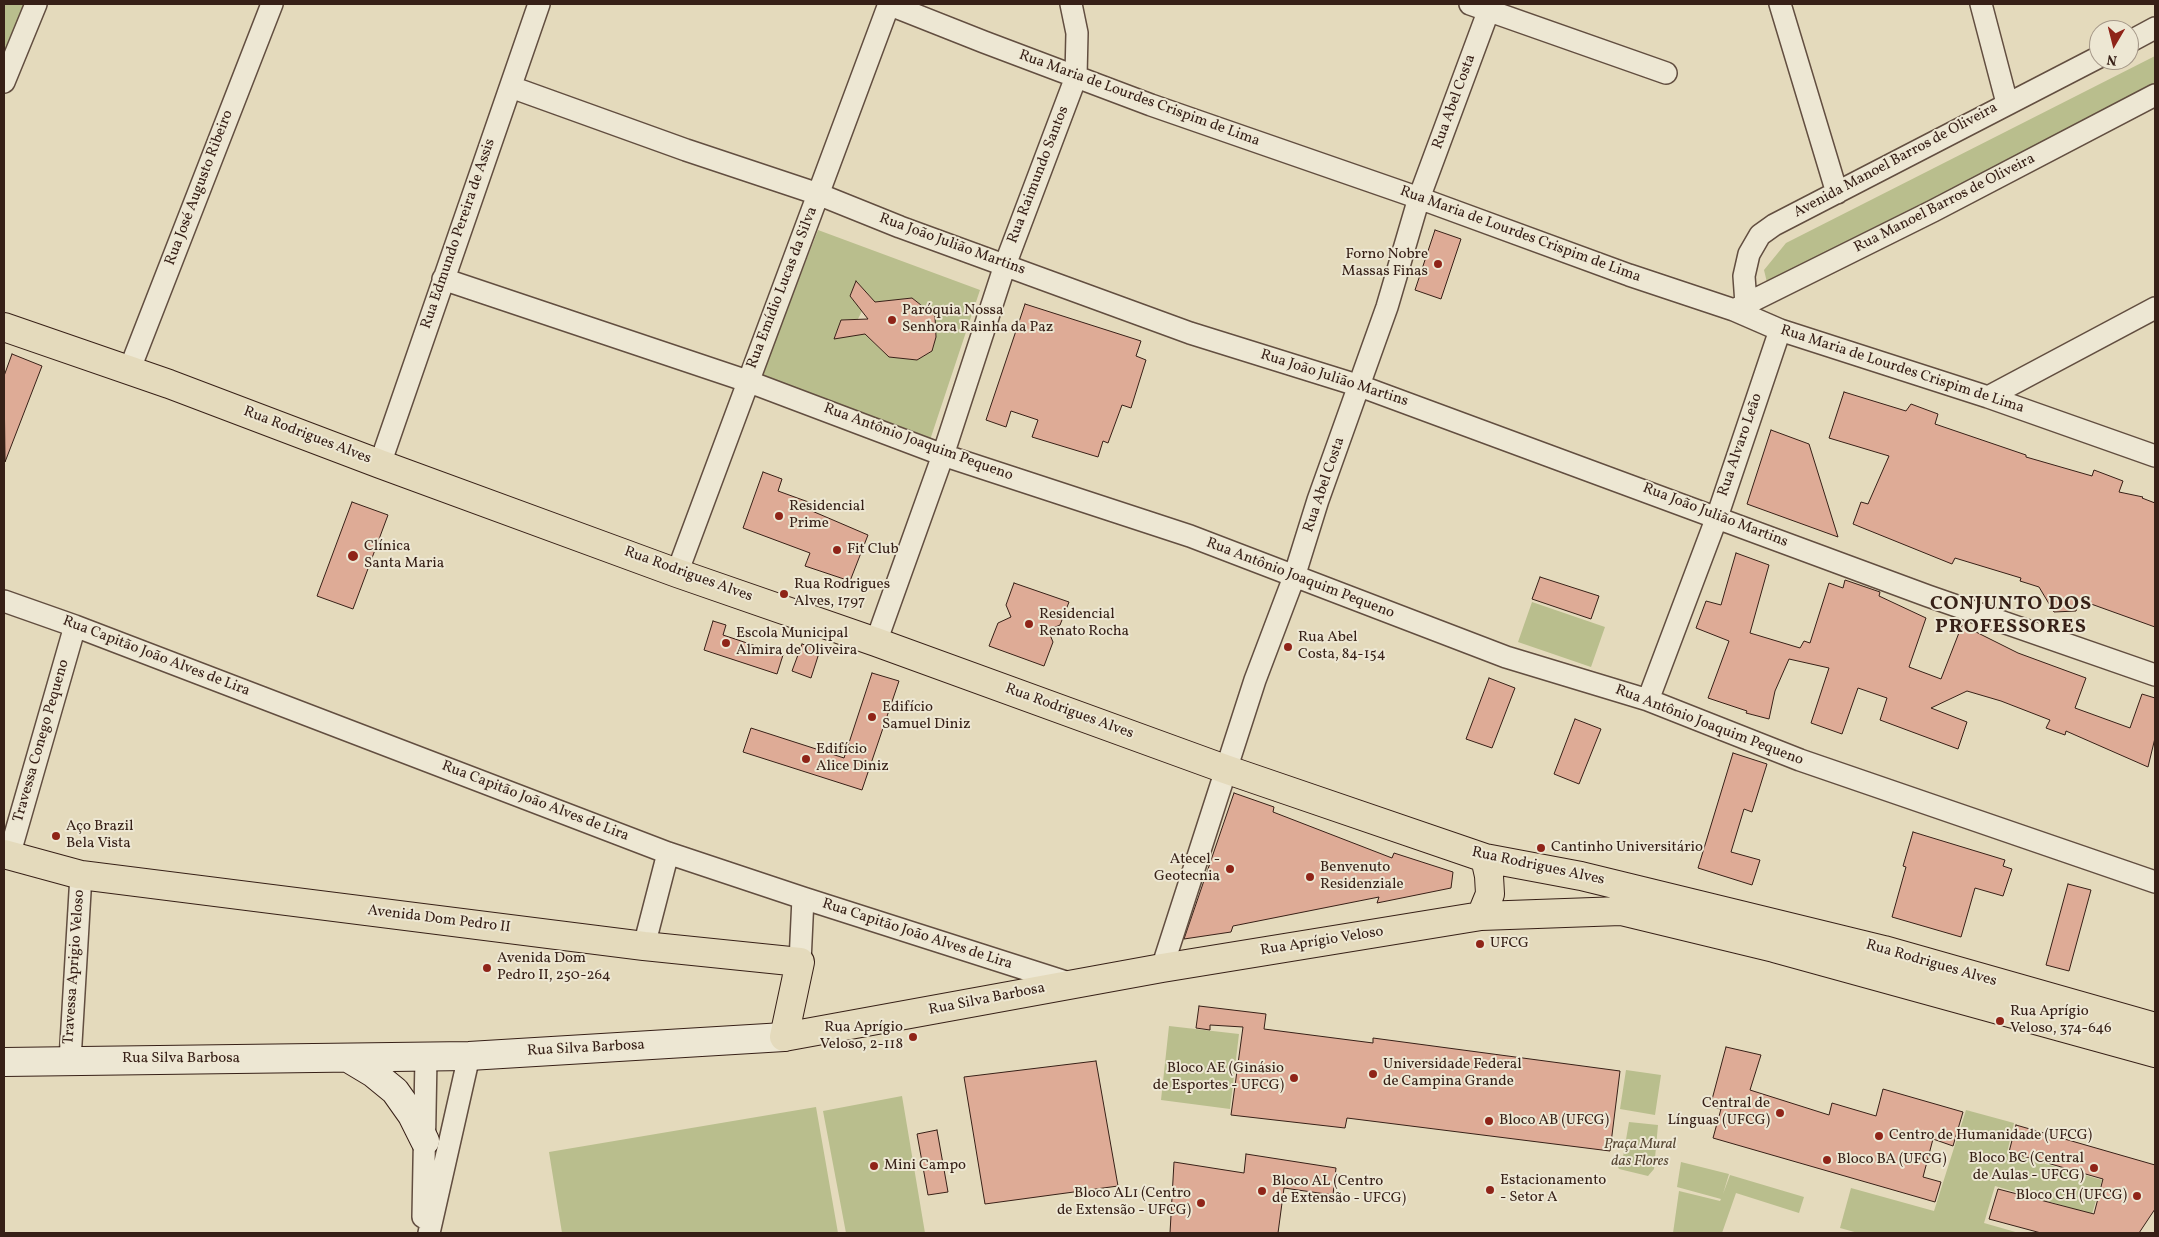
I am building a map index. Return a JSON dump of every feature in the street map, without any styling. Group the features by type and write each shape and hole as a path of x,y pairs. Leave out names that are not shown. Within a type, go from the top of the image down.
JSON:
{"main road":[{"name":"Rua Rodrigues Alves","path":"4,327 169,384 677,573 876,642 1225,769 1485,858 1581,876 1884,950 2155,1027"},
{"name":"Avenida Dom Pedro II","path":"6,855 81,875 644,946 800,962"},
{"path":"1481,916 1490,894 1485,858"},
{"name":"Rua Rodrigues Alves","path":"1481,916 1621,911 1774,948 2155,1053"},
{"name":"Rua Aprígio Veloso","path":"1162,968 1481,916"},
{"path":"784,1037 800,962"},
{"name":"Rua Silva Barbosa","path":"4,1062 426,1058 784,1037 1162,968"},
{"path":"348,1058 373,1073 395,1092 412,1115 424,1141"}],"street":[{"path":"4,82 36,4"},
{"name":"Rua José Augusto Ribeiro","path":"129,371 272,4"},
{"name":"Rua Edmundo Pereira de Assis","path":"380,464 539,4"},
{"name":"Rua Maria de Lourdes Crispim de Lima","path":"889,4 1151,105 1419,198 1629,275 1740,307 1780,330 1988,397 2155,456"},
{"name":"Rua Emídio Lucas da Silva","path":"677,573 889,4"},
{"name":"Rua Raimundo Santos","path":"876,642 943,455 1005,265 1076,76 1077,33 1071,4"},
{"path":"1780,4 1837,193"},
{"path":"1981,4 2008,103"},
{"path":"1483,6 1666,73"},
{"name":"Rua Abel Costa","path":"1162,968 1255,680 1294,577 1318,500 1387,307 1419,198 1483,6"},
{"path":"2139,37 2155,28"},
{"name":"Avenida Manoel Barros de Oliveira","path":"1740,307 1744,268 1753,244 1760,236 1786,218 2089,62"},
{"name":"Rua João Julião Martins","path":"511,87 659,141 818,194 900,227 1190,333 1360,386 1928,596 2155,675"},
{"name":"Rua Manoel Barros de Oliveira","path":"1740,307 1933,212 2155,95"},
{"name":"Rua Antônio Joaquim Pequeno","path":"443,279 747,381 943,455 1190,536 1506,657 1648,700 1800,760 2155,882"},
{"path":"1988,397 2155,308"},
{"name":"Rua Alvaro Leão","path":"1648,700 1717,517 1780,330"},
{"name":"Rua Capitão João Alves de Lira","path":"4,601 75,626 668,853 1072,984"},
{"name":"Travessa Conego Pequeno","path":"6,855 75,626"},
{"path":"644,946 668,853"},
{"name":"Travessa Aprigio Veloso","path":"70,1060 81,875"},
{"path":"800,962 802,898"},
{"path":"429,1233 470,1056"},
{"path":"423,1233 426,1058"}],"green space":[{"path":"4,4 30,4 4,65"},
{"path":"2155,56 2155,97 1772,303 1764,270 1786,243 2127,70 2139,70 2139,64"},
{"path":"818,230 980,290 925,455 755,392","holes":["856,281 875,302 912,298 935,316 936,337 932,351 917,360 889,357 865,334 834,338 841,320 858,319 862,311 850,296"]},
{"path":"1532,602 1605,627 1591,667 1518,642"},
{"path":"1169,1026 1239,1034 1230,1109 1161,1100"},
{"path":"1626,1070 1661,1075 1655,1115 1620,1109"},
{"name":"Mini Campo","path":"902,1096 925,1233 846,1233 823,1111"},
{"path":"816,1107 838,1233 562,1233 549,1152"},
{"path":"1966,1110 2014,1123 2007,1153 2102,1180 2092,1214 1995,1186 1984,1223 2019,1233 1858,1233 1840,1228 1851,1188 1934,1211"},
{"name":"Praça Mural das Flores","path":"1629,1122 1658,1125 1654,1169 1648,1176 1619,1169 1618,1167 1622,1163"},
{"path":"1681,1162 1729,1174 1723,1194 1730,1175 1804,1197 1799,1213 1736,1193 1722,1233 1673,1233 1679,1191 1720,1201 1721,1199 1677,1187"}],"building":[{"name":"Forno Nobre Massas Finas","path":"1435,230 1461,239 1441,299 1415,290"},
{"name":"Paróquia Nossa Senhora Rainha da Paz","path":"856,281 875,302 912,298 935,316 936,337 932,351 917,360 889,357 865,334 834,339 841,320 868,319 850,296"},
{"path":"1025,304 1141,341 1136,356 1146,360 1131,408 1122,405 1108,443 1103,441 1098,457 1032,437 1038,420 1011,411 1006,427 986,420"},
{"path":"12,354 42,366 5,462 4,376"},
{"path":"1844,392 1906,411 1911,404 1938,414 1935,424 2026,455 2026,457 2092,476 2094,470 2123,481 2119,492 2143,497 2155,503 2155,627 2080,600 2076,611 2054,612 2039,587 2020,581 2021,578 1955,558 1952,564 1853,524 1861,502 1868,504 1889,456 1829,438"},
{"path":"1771,430 1809,444 1838,537 1747,504"},
{"path":"763,472 782,479 778,491 814,504 812,511 868,535 850,581 805,566 810,553 743,528"},
{"name":"Clínica Santa Maria","path":"352,502 388,515 353,609 317,596"},
{"path":"1736,553 1769,565 1750,633 1800,648 1804,641 1810,643 1829,583 1843,588 1845,580 1880,592 1879,596 1926,618 1909,667 1941,679 1962,625 2018,653 2086,678 2075,708 2130,728 2142,694 2155,698 2155,738 2148,767 2066,731 2065,735 2046,728 2050,720 2001,701 1967,691 1931,708 1967,722 1958,749 1880,720 1887,698 1858,688 1842,734 1811,723 1829,668 1789,659 1775,691 1769,719 1746,713 1747,711 1708,698 1729,641 1696,628 1706,601 1721,605"},
{"path":"1540,577 1599,596 1591,619 1532,599"},
{"name":"Residencial Renato Rocha","path":"1014,583 1069,602 1060,625 1048,630 1053,642 1044,666 989,646 998,623 1011,617 1006,605"},
{"name":"Escola Municipal Almira de Oliveira","path":"713,621 726,625 723,635 783,655 777,674 704,650"},
{"path":"802,644 820,650 811,678 792,671"},
{"path":"872,673 899,681 862,790 743,752 751,728 844,758"},
{"path":"1489,678 1515,688 1492,748 1466,739"},
{"path":"1575,719 1601,729 1579,784 1554,774"},
{"path":"1733,753 1767,764 1752,812 1744,809 1731,852 1760,860 1752,885 1698,868"},
{"path":"1234,793 1274,807 1273,812 1392,858 1394,853 1453,872 1451,888 1377,903 1379,897 1233,926 1231,932 1184,939"},
{"path":"1913,832 2005,860 2003,866 2012,869 2003,896 1975,888 1961,937 1892,917 1906,867 1903,866"},
{"path":"2068,884 2091,890 2069,971 2046,965"},
{"path":"1199,1006 1266,1014 1264,1029 1373,1043 1373,1038 1620,1071 1610,1151 1347,1118 1345,1128 1231,1115 1243,1027 1210,1025 1210,1030 1196,1028"},
{"path":"1726,1047 1761,1055 1750,1090 1829,1115 1832,1103 1876,1116 1883,1089 1963,1112 1953,1146 1933,1139 1923,1177 1941,1182 1935,1202 1713,1138 1721,1109 1710,1107"},
{"path":"1096,1061 1118,1186 985,1204 964,1077"},
{"name":"Bloco BC (Central de Aulas - UFCG)","path":"2016,1125 2155,1165 2155,1209 2139,1233 2041,1233 1989,1219 1998,1189 2094,1214 2103,1179 2009,1152"},
{"path":"937,1130 948,1192 928,1195 917,1134"},
{"path":"1246,1154 1336,1168 1333,1195 1284,1188 1278,1233 1170,1233 1174,1162 1244,1173"}],"place":[{"name":"Forno Nobre Massas Finas","path":"1438,264"},
{"name":"Paróquia Nossa Senhora Rainha da Paz","path":"892,320"},
{"name":"Residencial Prime","path":"779,516"},
{"name":"Fit Club","path":"837,550"},
{"name":"Clínica Santa Maria","path":"353,556"},
{"name":"Rua Rodrigues Alves, 1797","path":"784,594"},
{"name":"Residencial Renato Rocha","path":"1029,624"},
{"name":"Escola Municipal Almira de Oliveira","path":"726,643"},
{"name":"Rua Abel Costa, 84-154","path":"1288,647"},
{"name":"Edifício Samuel Diniz","path":"872,717"},
{"name":"Edifício Alice Diniz","path":"806,759"},
{"name":"Aço Brazil Bela Vista","path":"56,836"},
{"name":"Cantinho Universitário","path":"1541,848"},
{"name":"Atecel - Geotecnia","path":"1230,869"},
{"name":"Benvenuto Residenziale","path":"1310,877"},
{"name":"UFCG","path":"1480,944"},
{"name":"Avenida Dom Pedro II, 250-264","path":"487,968"},
{"name":"Rua Aprígio Veloso, 374-646","path":"2000,1021"},
{"name":"Rua Aprígio Veloso, 2-118","path":"913,1037"},
{"name":"Universidade Federal de Campina Grande","path":"1373,1074"},
{"name":"Bloco AE (Ginásio de Esportes - UFCG)","path":"1294,1078"},
{"name":"Central de Línguas (UFCG)","path":"1780,1113"},
{"name":"Bloco AB (UFCG)","path":"1489,1121"},
{"name":"Centro de Humanidade (UFCG)","path":"1879,1136"},
{"name":"Bloco BA (UFCG)","path":"1827,1160"},
{"name":"Mini Campo","path":"874,1166"},
{"name":"Bloco BC (Central de Aulas - UFCG)","path":"2094,1168"},
{"name":"Estacionamento - Setor A","path":"1490,1190"},
{"name":"Bloco AL (Centro de Extensão - UFCG)","path":"1262,1191"},
{"name":"Bloco CH (UFCG)","path":"2137,1196"},
{"name":"Bloco AL1 (Centro de Extensão - UFCG)","path":"1201,1203"}],"district":[{"name":"CONJUNTO DOS PROFESSORES","path":"2011,616"}]}
